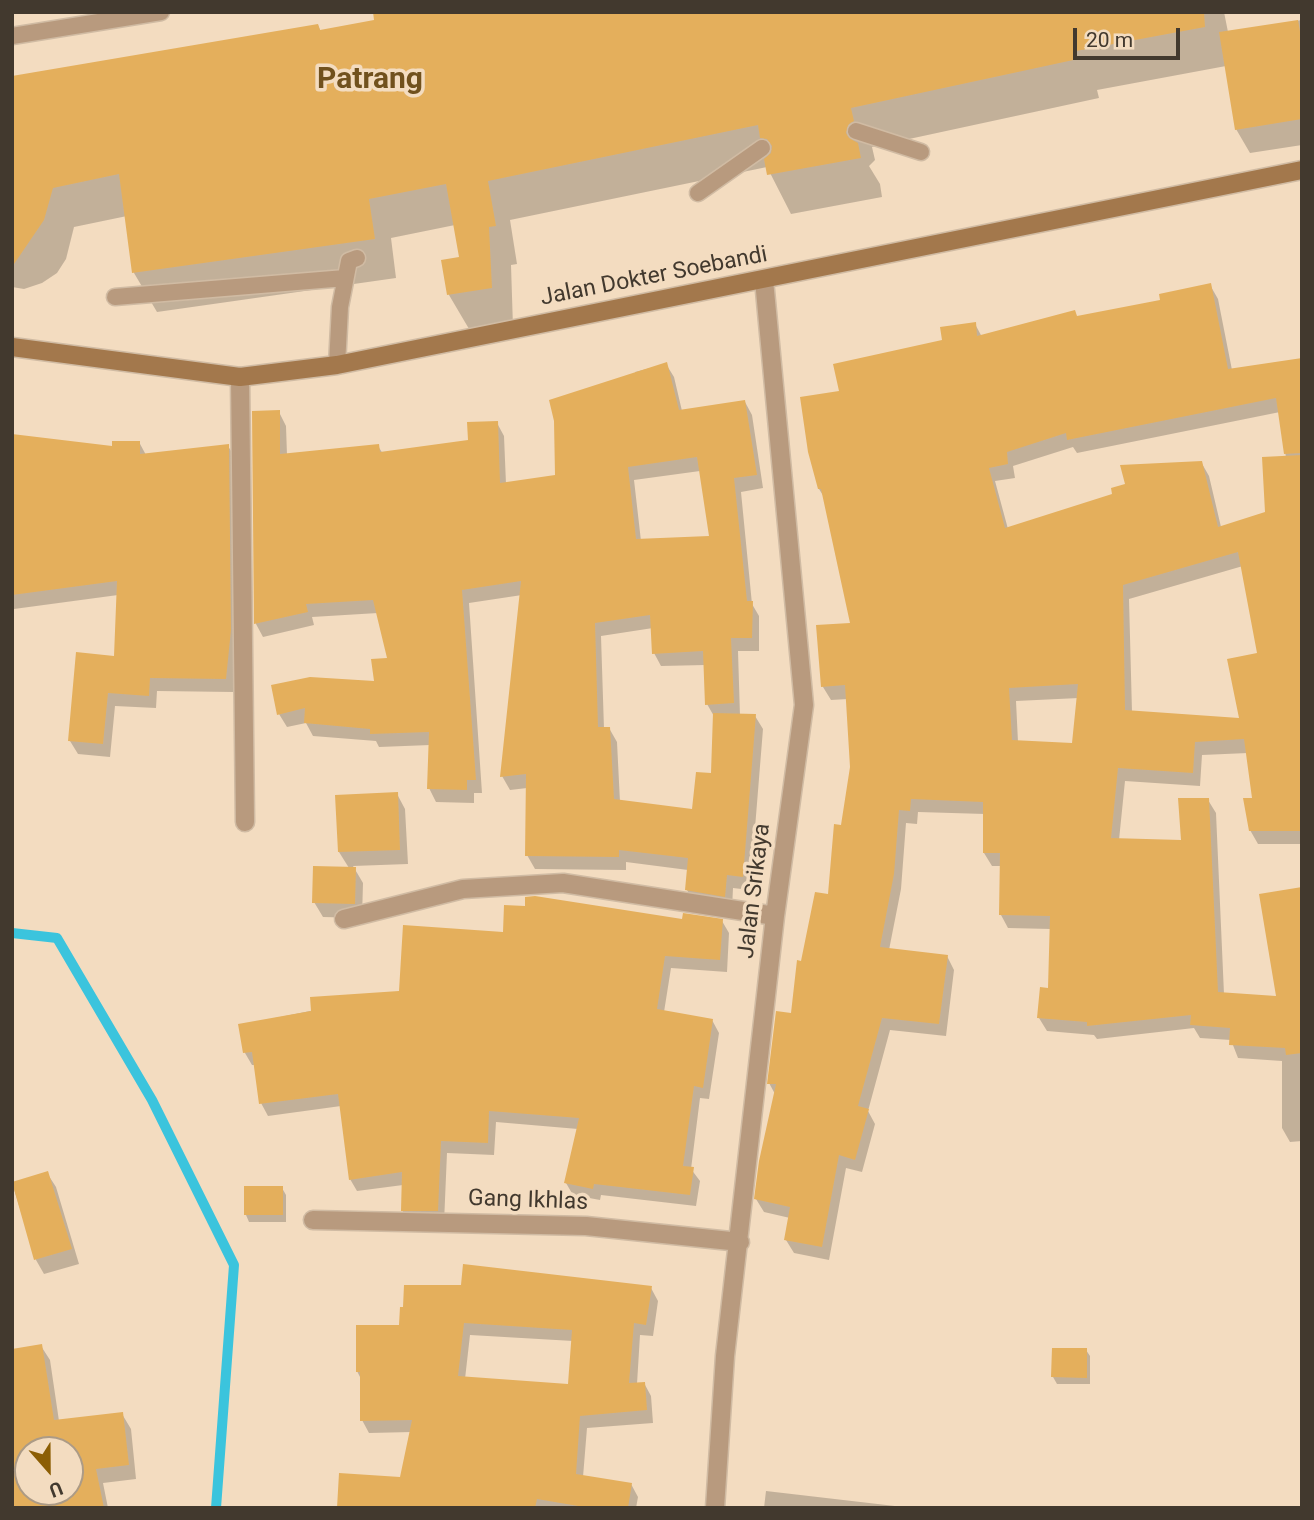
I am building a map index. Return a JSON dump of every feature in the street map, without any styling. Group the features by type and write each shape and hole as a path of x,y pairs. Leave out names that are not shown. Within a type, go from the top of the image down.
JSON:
{"main road":[{"name":"Jalan Dokter Soebandi","path":"12,347 240,377 337,365 1302,170"}],"street":[{"name":"Jalan Srikaya","path":"715,1508 725,1356 775,916 804,705 764,280"},
{"path":"240,377 245,822"},
{"path":"344,919 463,889 563,883 775,916"},
{"name":"Gang Ikhlas","path":"313,1220 586,1226 740,1242"}],"lane":[{"path":"12,36 162,12"},
{"path":"856,131 921,152"},
{"path":"698,194 762,148"},
{"path":"337,365 345,278 349,261 357,258"},
{"path":"115,297 345,278"}],"building":[{"path":"373,12 1204,12 1205,27 1076,51 1078,59 851,108 854,121 849,124 846,133 858,143 861,158 767,175 764,159 771,153 772,146 767,139 760,138 758,125 488,181 496,226 489,227 492,288 447,295 441,260 459,257 446,184 369,199 375,239 132,273 119,174 53,188 44,220 12,267 12,76 318,24 320,30 374,20"},
{"path":"1298,20 1302,43 1302,119 1235,130 1219,32"},
{"path":"1211,283 1228,369 1302,358 1302,453 1284,454 1276,398 1067,440 1066,433 1007,452 1008,464 989,468 1005,528 1112,494 1111,488 1125,484 1120,465 1202,461 1218,527 1265,512 1262,457 1302,455 1302,831 1249,831 1243,798 1252,798 1244,739 1195,742 1193,773 1118,768 1111,838 1181,840 1178,798 1209,798 1218,992 1276,996 1259,894 1302,887 1302,1053 1286,1055 1285,1048 1229,1045 1230,1028 1190,1025 1191,1015 1087,1026 1087,1022 1037,1018 1040,987 1048,988 1050,916 999,915 1000,853 983,853 983,802 911,799 910,811 899,810 894,874 880,947 948,955 939,1024 882,1018 858,1106 869,1109 855,1160 839,1155 822,1247 784,1240 790,1207 754,1199 759,1161 776,1084 767,1084 776,1011 791,1013 797,960 801,961 815,892 828,894 834,824 841,825 850,767 845,685 821,687 816,625 850,623 821,489 818,489 808,452 800,397 839,391 833,364 942,340 940,327 976,322 977,336 1075,310 1077,316 1160,300 1159,294","holes":["1238,552 1257,653 1227,659 1239,718 1125,710 1123,585","1078,684 1072,743 1012,740 1009,688"]},
{"path":"667,362 679,410 745,400 757,475 734,478 747,601 753,601 752,638 731,638 734,703 705,705 703,651 652,654 650,615 595,623 598,727 610,727 614,799 692,809 696,772 711,773 713,713 756,714 743,877 727,875 725,897 685,890 688,858 619,850 619,857 525,856 526,774 500,777 521,581 462,590 476,780 467,780 467,790 427,789 429,732 370,734 370,729 304,723 305,708 277,715 271,685 310,677 374,681 371,659 387,658 373,600 306,604 308,612 254,624 252,411 280,410 280,454 379,444 380,452 468,440 467,422 498,421 500,483 555,475 554,421 549,400","holes":["697,457 709,536 636,539 628,467"]},
{"path":"12,434 112,446 112,441 140,441 140,454 229,444 231,630 226,679 150,678 149,696 108,693 103,744 68,741 76,652 114,656 117,581 12,595"},
{"path":"398,792 400,850 338,852 335,795"},
{"path":"313,866 356,867 355,904 312,903"},
{"path":"535,896 682,919 683,913 723,919 720,960 665,956 657,1009 713,1019 703,1088 694,1086 683,1166 694,1167 690,1195 594,1184 593,1189 564,1183 579,1118 489,1111 488,1143 441,1141 438,1211 401,1211 402,1172 349,1180 338,1094 259,1104 252,1052 243,1053 238,1024 311,1011 310,997 399,991 403,925 503,932 504,905 525,906 525,897"},
{"path":"48,1171 72,1249 34,1260 12,1182"},
{"path":"244,1186 283,1186 283,1215 244,1215"},
{"path":"463,1264 652,1286 646,1325 634,1323 629,1383 645,1382 647,1410 580,1416 576,1474 632,1483 628,1508 590,1508 537,1499 535,1508 337,1508 339,1473 400,1477 412,1420 360,1421 356,1325 399,1325 404,1285 461,1285","holes":["464,1323 572,1330 568,1384 458,1376"]},
{"path":"42,1344 54,1420 123,1412 129,1465 96,1469 104,1508 12,1508 12,1349"},
{"path":"1052,1348 1087,1348 1087,1378 1051,1377"}],"waterway":[{"path":"12,933 57,938 152,1100 234,1265 216,1508"}],"district":[{"name":"Patrang","path":"370,80"}]}
